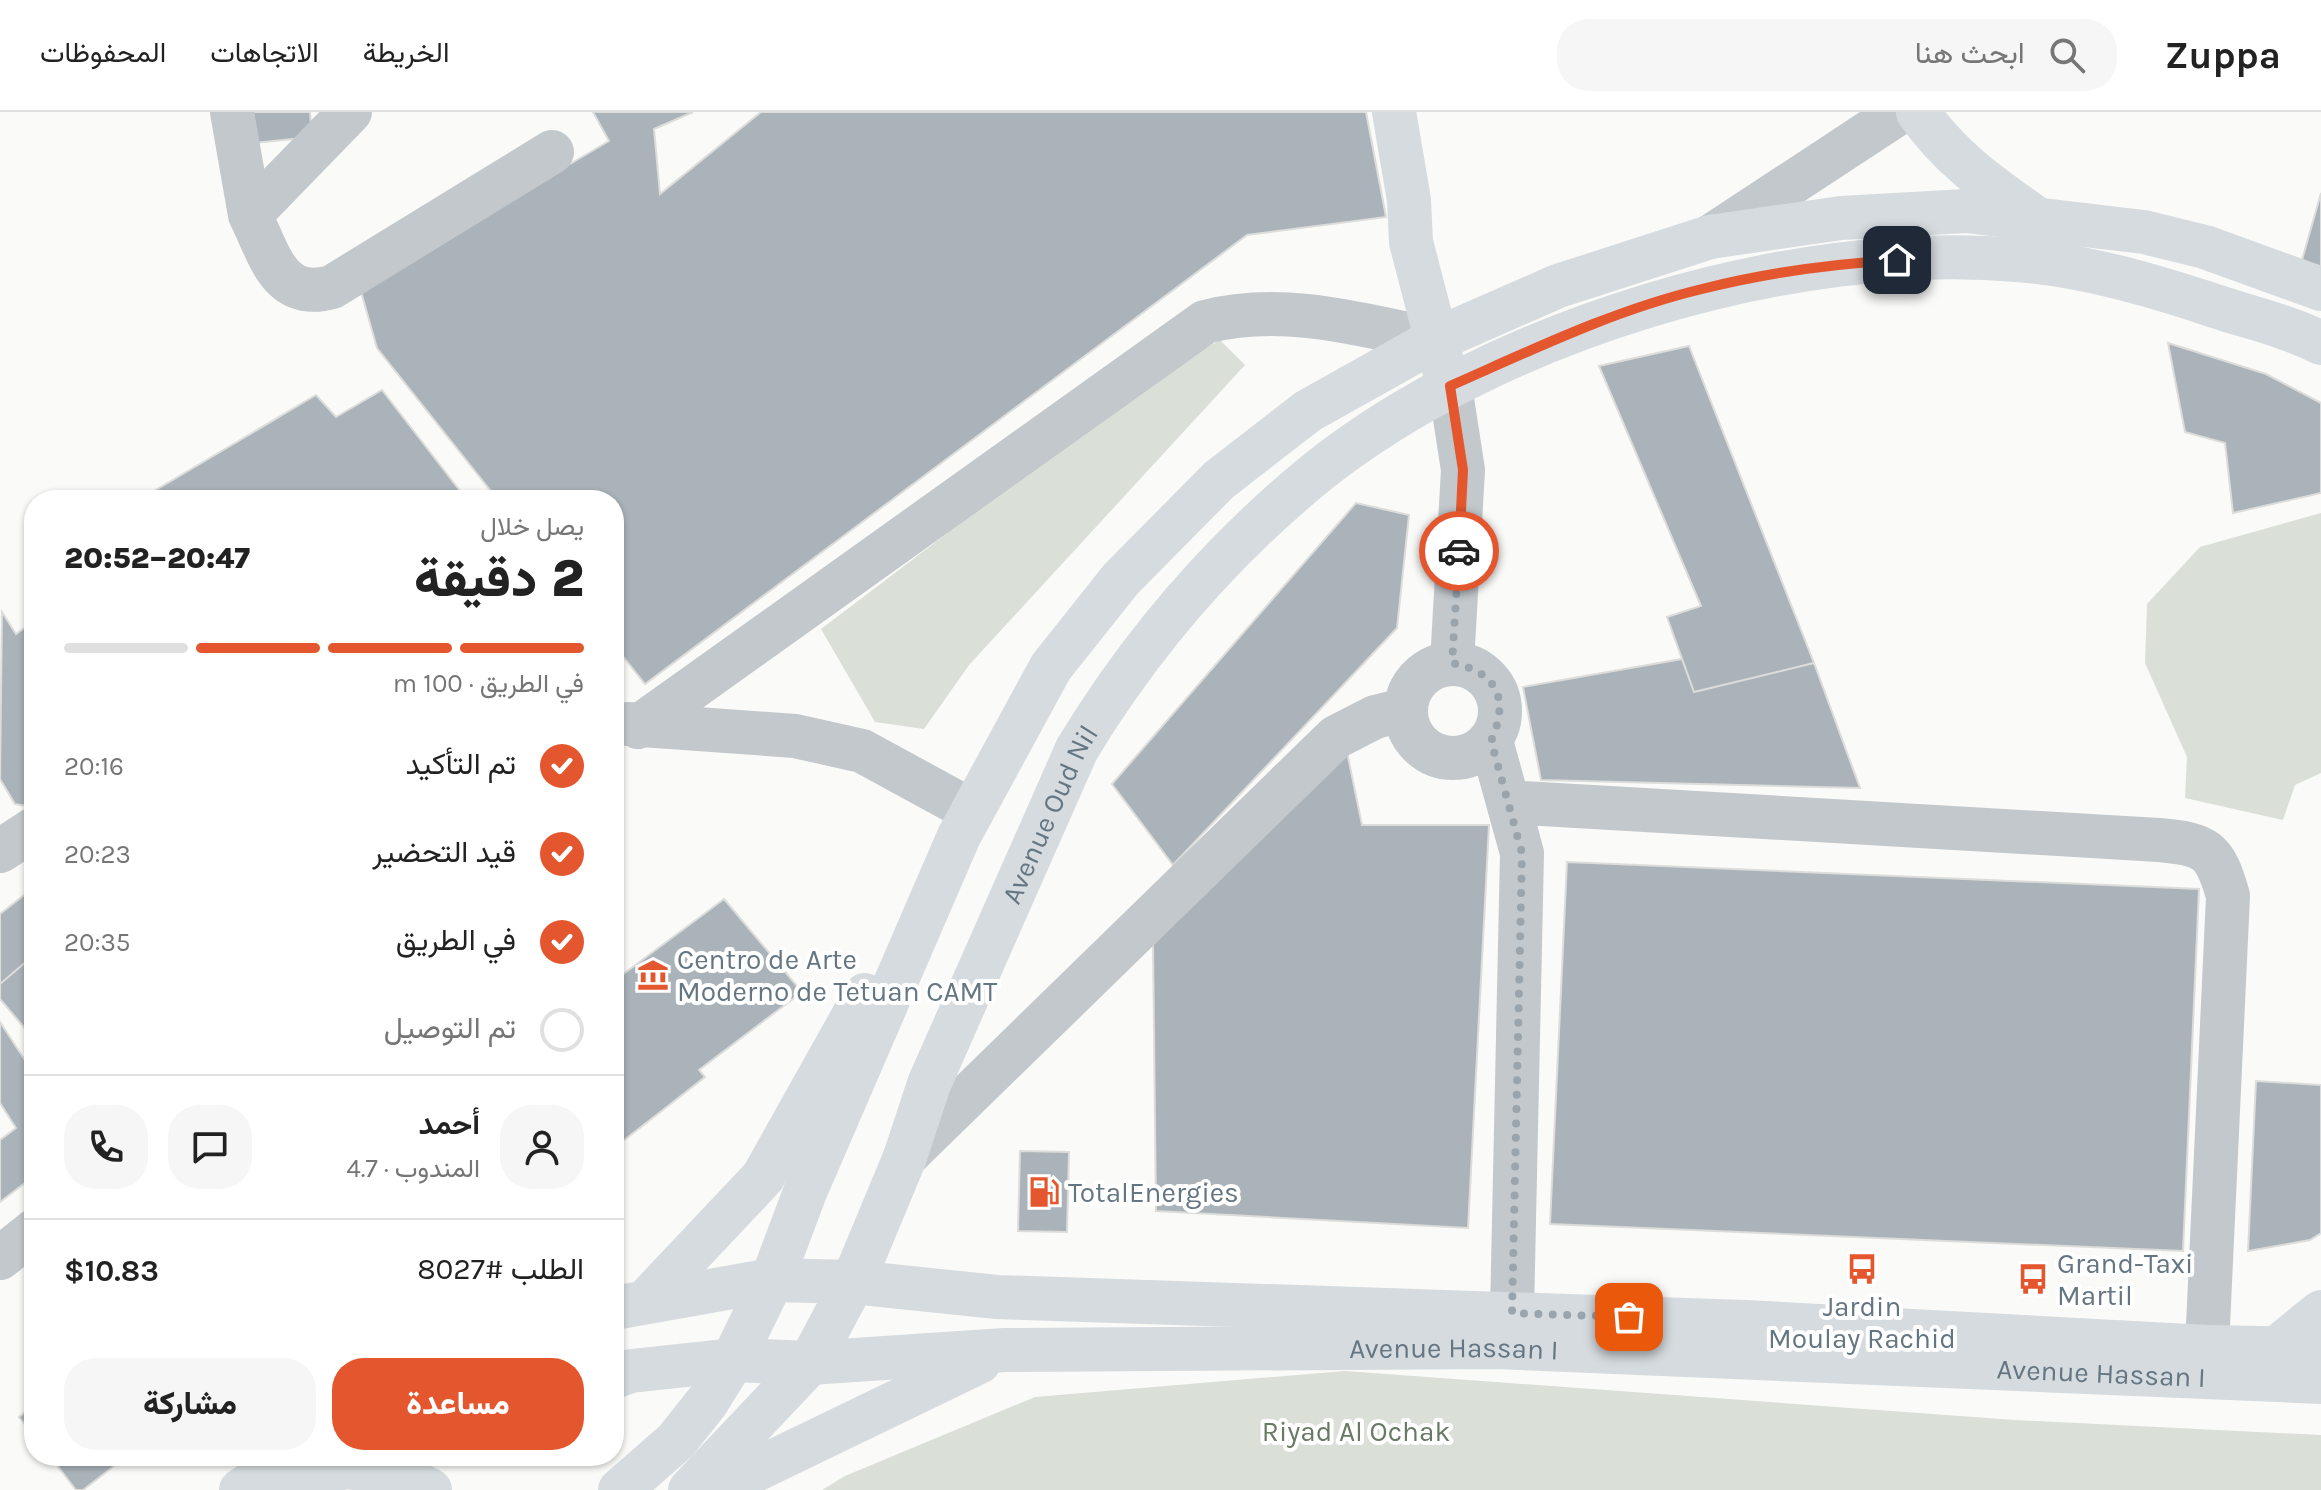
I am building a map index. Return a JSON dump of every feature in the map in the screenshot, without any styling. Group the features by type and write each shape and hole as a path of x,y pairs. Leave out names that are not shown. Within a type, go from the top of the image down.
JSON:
{"main road":[{"path":"1394,112 1409,200 1411,242 1435,340 1450,386"},
{"path":"1918,112 1938,142 1964,167 2033,216"},
{"path":"631,1304 763,1177 801,1103 965,824 1051,667 1121,579 1219,480 1308,411 1435,340 1558,286 1710,237 1841,218 1966,211 2033,216 2144,232 2205,247 2321,289"},
{"name":"Avenue Oud Nil","path":"810,1363 853,1282 905,1157 929,1084 1077,749 1102,708 1150,642 1214,568 1338,457 1450,386 1576,330 1702,289 1848,263 1945,256 2020,260 2139,281 2321,343"},
{"path":"620,1490 676,1441 707,1402 733,1360 772,1280 805,1192 965,824"},
{"name":"Avenue Hassan I","path":"631,1304 772,1280 853,1282 997,1297 1746,1322 2207,1347 2321,1349"},
{"path":"2278,1347 2321,1312"},
{"name":"Avenue Hassan I","path":"624,1373 733,1360 810,1363 1005,1350 1497,1347 2321,1382"},
{"path":"714,1490 1005,1350"},
{"path":"690,1490 810,1363"},
{"path":"241,1490 277,1466"},
{"path":"283,1490 345,1466"},
{"path":"373,1466 404,1476 430,1490"}],"street":[{"path":"232,112 250,215 281,278 299,291 332,287 552,152"},
{"path":"250,215 350,112"},
{"path":"1710,237 1900,112"},
{"path":"626,723 1205,322 1235,315 1318,316 1435,340"},
{"path":"1450,386 1463,470 1452,663"},
{"path":"1452,663 1473,667 1490,680 1500,699 1500,721 1491,741 1475,754 1454,759 1433,754 1418,741 1403,710 1411,686 1431,668 1452,663"},
{"path":"905,1157 1336,737 1375,717 1403,710"},
{"path":"626,723 795,736 862,751 965,824"},
{"path":"1491,741 1522,853 1512,1313"},
{"path":"1508,802 2159,840 2196,843 2212,855 2228,896 2207,1347"},
{"path":"0,1258 24,1239"}],"green space":[{"path":"1220,340 1245,365 969,665 924,729 875,722 821,629 1148,381"},
{"path":"2321,513 2321,773 2295,785 2283,820 2185,798 2187,757 2145,663 2147,604 2200,547"},
{"name":"Riyad Al Ochak","path":"1345,1371 2015,1420 2321,1435 2321,1490 822,1490 845,1476 1035,1397"}],"building":[{"path":"240,112 310,112 312,137 244,144"},
{"path":"593,112 693,112 654,129 660,194 761,112 1366,112 1386,217 1247,235 645,684 624,658 624,490 490,490 377,348 360,288 609,141"},
{"path":"2321,193 2321,269 2302,260"},
{"path":"2168,343 2266,374 2321,403 2321,493 2233,513 2225,443 2185,432"},
{"path":"1689,346 1814,663 1694,692 1667,617 1701,606 1599,366"},
{"path":"382,390 459,490 156,490 316,395 336,417"},
{"path":"1356,503 1409,515 1397,628 1173,865 1112,784"},
{"path":"2,612 16,634 24,628 24,805 15,804 0,779"},
{"path":"1682,659 1694,692 1814,663 1860,788 1541,780 1523,687"},
{"path":"1347,752 1362,825 1489,825 1468,1228 1156,1211 1153,944"},
{"path":"1567,862 2199,889 2183,1251 1550,1224"},
{"path":"24,895 24,964 0,984 0,914"},
{"path":"724,899 802,992 699,1070 705,1077 624,1140 624,974"},
{"path":"24,964 24,1027 0,999 0,984"},
{"path":"0,1022 24,1059 24,1184 0,1202 0,1140 16,1128 0,1103"},
{"path":"2256,1081 2321,1085 2321,1233 2310,1240 2248,1251"},
{"name":"TotalEnergies","path":"1020,1151 1069,1152 1067,1232 1018,1231"},
{"path":"58,1466 114,1466 83,1490 76,1490"}],"way so far":[{"path":"1459,551 1452,663 1473,667 1490,680 1500,699 1500,721 1491,741 1522,853 1512,1313 1629,1317"}],"place":[{"name":"Centro de Arte Moderno de Tetuan CAMT","path":"653,975"},
{"name":"TotalEnergies","path":"1044,1192"},
{"name":"Jardin Moulay Rachid","path":"1862,1269"},
{"name":"Grand-Taxi Martil","path":"2033,1279"}],"route":[{"path":"1459,551 1463,470 1450,386 1576,330 1702,289 1848,263 1897,260"}]}
